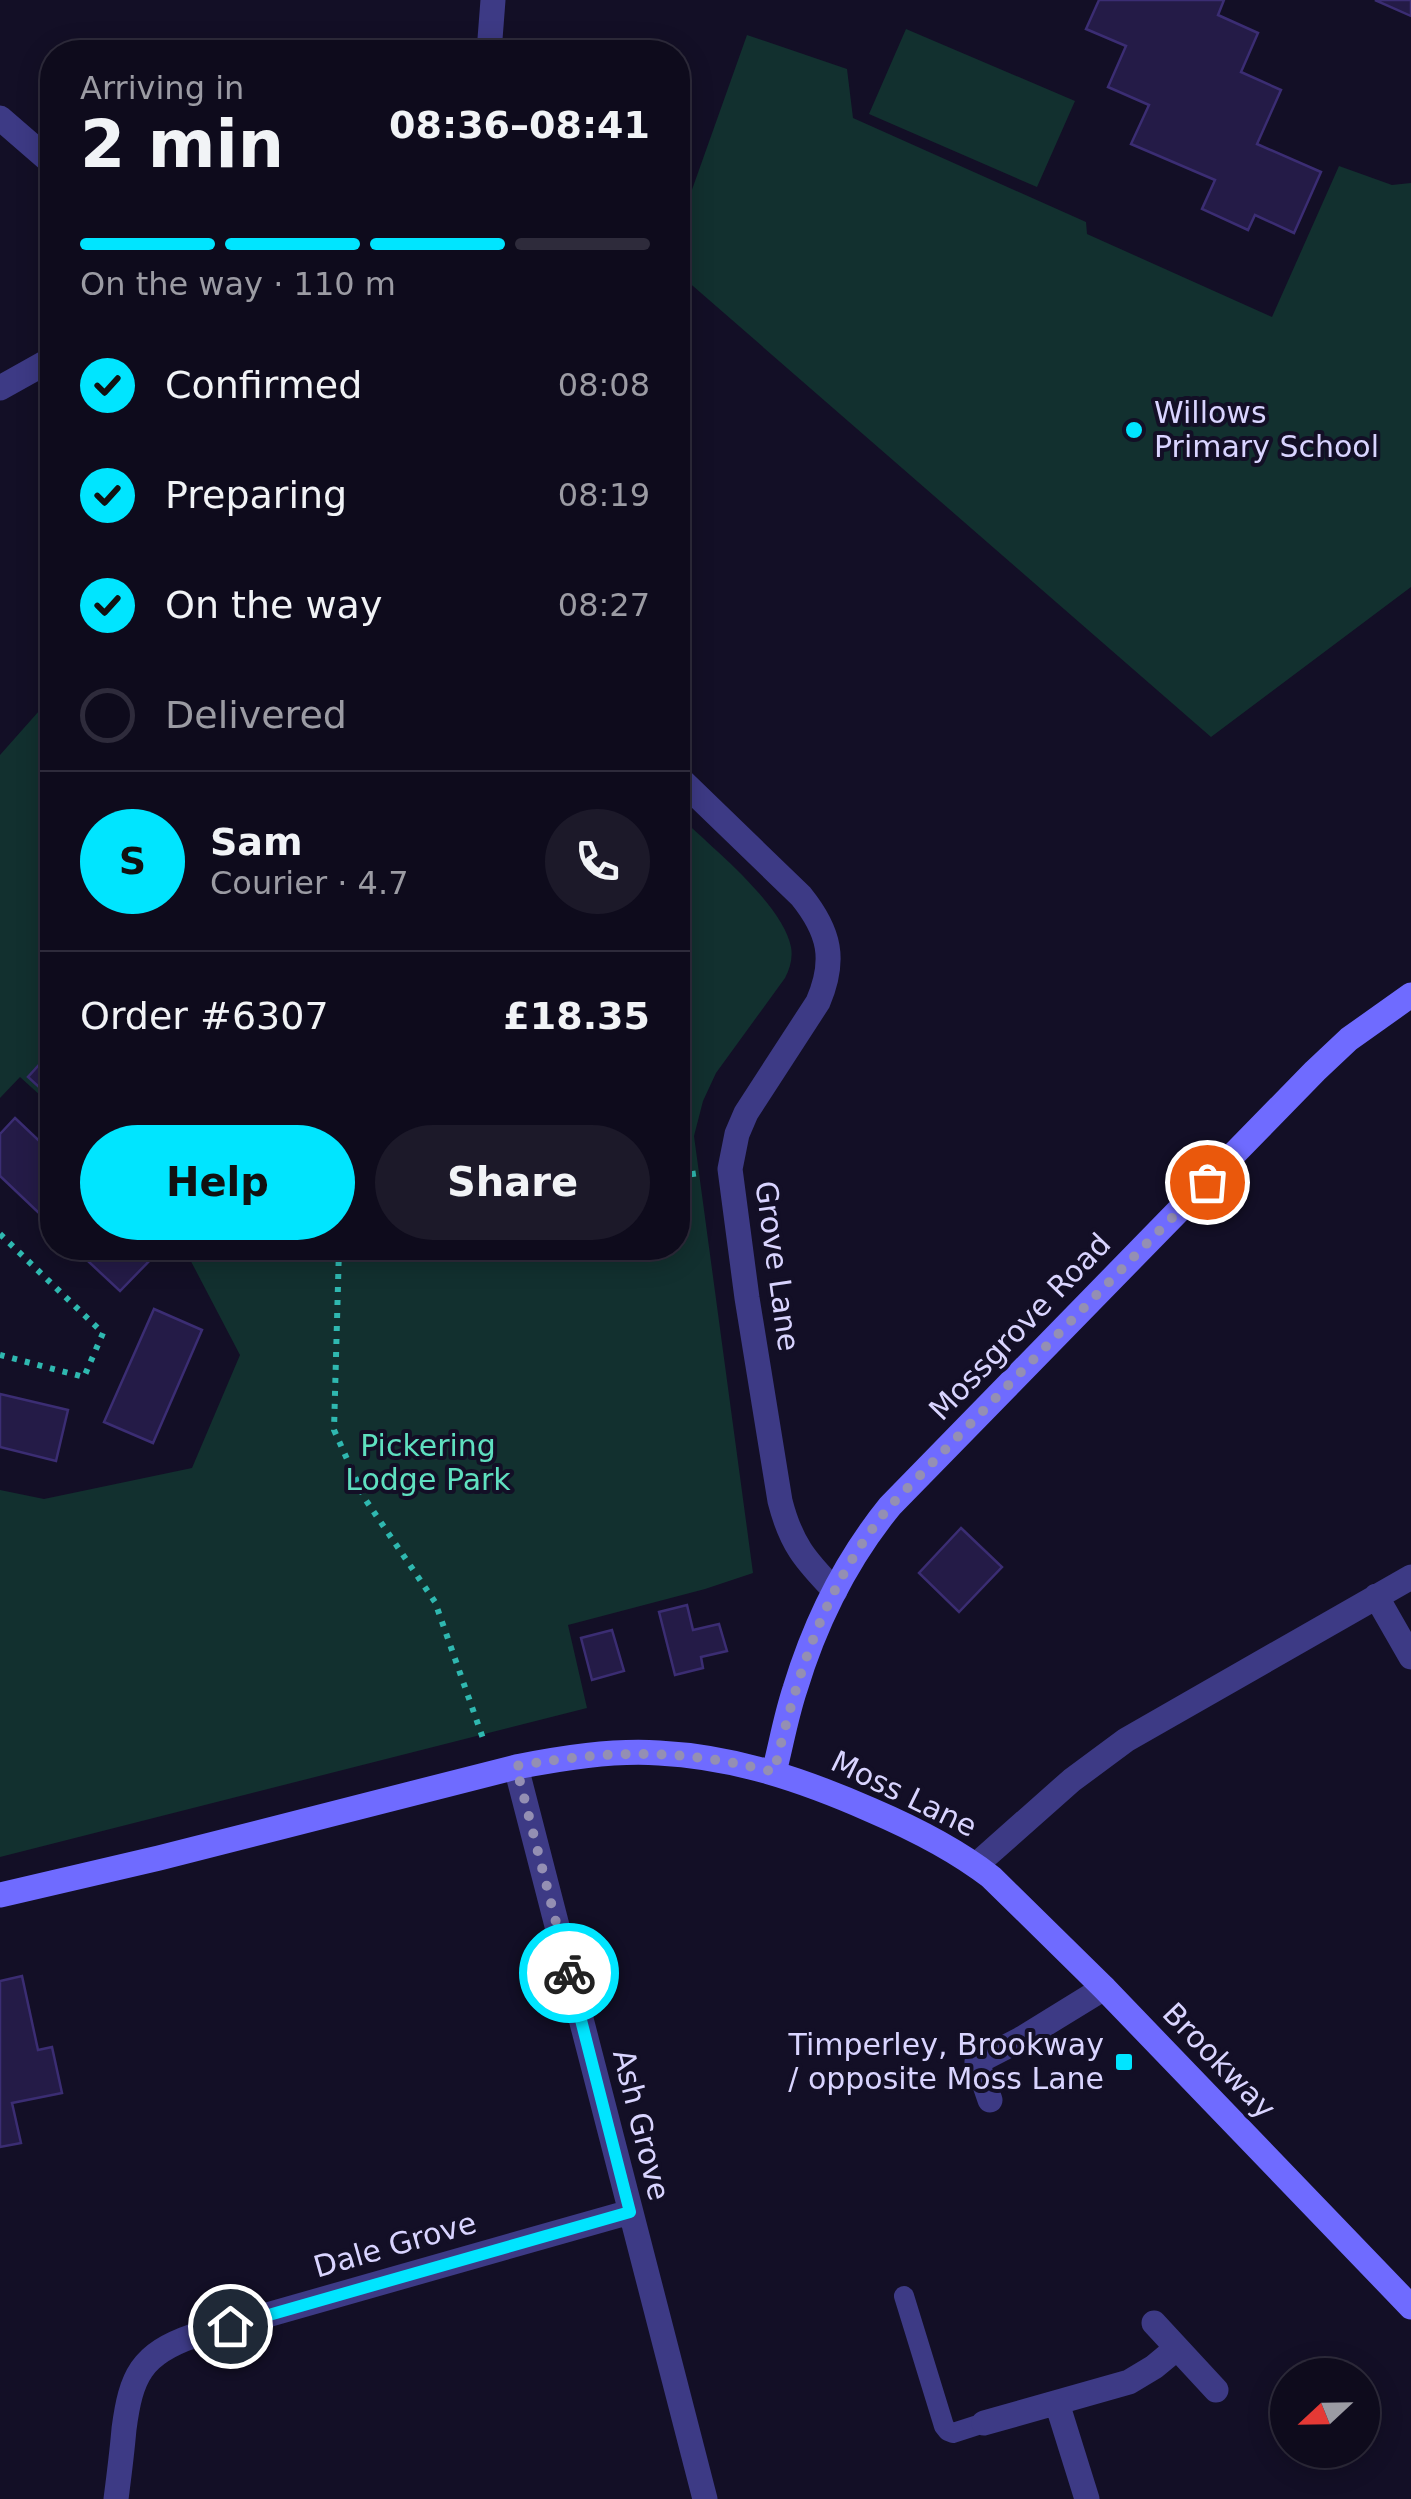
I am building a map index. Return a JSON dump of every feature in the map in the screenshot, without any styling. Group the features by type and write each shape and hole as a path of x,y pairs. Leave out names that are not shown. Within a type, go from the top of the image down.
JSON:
{"street":[{"path":"490,40 492,0"},
{"path":"0,118 40,153"},
{"path":"0,388 40,366"},
{"name":"Grove Lane","path":"690,789 801,896 815,913 829,952 826,984 818,1002 746,1113 736,1134 730,1169 783,1511 800,1552 835,1591"},
{"name":"Mossgrove Road","path":"774,1772 806,1654 853,1556 890,1506 1315,1070 1349,1039 1411,994"},
{"name":"Moss Lane","path":"0,1895 504,1769 585,1756 656,1752 734,1762 774,1772 884,1816 976,1865 1072,1780 1114,1749 1165,1716 1411,1578"},
{"path":"1376,1596 1411,1657"},
{"name":"Ash Grove","path":"504,1769 630,2212 705,2499"},
{"name":"Brookway","path":"976,1865 1020,1903 1104,1988 1411,2307"},
{"path":"990,2100 978,2062 1104,1988"},
{"name":"Dale Grove","path":"116,2499 128,2397 145,2364 165,2348 193,2336 630,2212"},
{"path":"1154,2323 1216,2390"},
{"path":"984,2423 1129,2382 1177,2348"},
{"path":"1057,2403 1087,2499"}],"lane":[{"path":"904,2296 944,2426 953,2433 984,2423"}],"path":[{"path":"0,1234 102,1333 84,1377 0,1355"},
{"path":"339,1260 334,1430 365,1499 435,1602 504,1769"}],"green space":[{"path":"906,29 1075,101 1037,187 869,114"},
{"name":"Willows Primary School","path":"747,35 847,69 853,118 1086,222 1087,234 1272,317 1339,166 1392,185 1411,183 1411,587 1211,737 690,283 690,195"},
{"path":"39,711 40,1095 20,1077 0,1098 0,755"},
{"name":"Pickering Lodge Park","path":"690,826 760,895 785,930 792,951 785,978 716,1073 703,1101 694,1136 753,1573 568,1625 587,1708 0,1857 0,1490 44,1499 192,1468 240,1355 190,1260 690,1260"}],"building":[{"path":"1099,0 1224,0 1218,15 1258,33 1241,72 1281,90 1257,144 1321,172 1294,233 1255,215 1248,230 1202,209 1215,180 1131,144 1149,105 1108,87 1126,46 1086,29"},
{"path":"1375,0 1411,0 1411,16"},
{"path":"40,1064 40,1088 28,1077"},
{"path":"15,1118 40,1142 40,1214 0,1176 0,1134"},
{"path":"87,1260 150,1260 120,1291"},
{"path":"154,1309 202,1330 153,1443 104,1422"},
{"path":"0,1394 68,1410 56,1461 0,1447"},
{"path":"961,1528 1002,1567 959,1612 919,1573"},
{"path":"687,1605 693,1630 719,1624 727,1651 701,1657 703,1668 675,1675 659,1612"},
{"path":"612,1630 624,1671 592,1680 581,1638"},
{"path":"22,1976 38,2050 52,2047 62,2093 12,2103 21,2143 0,2147 0,1981"}],"way so far":[{"path":"569,1973 516,1766 656,1752 734,1762 774,1772 806,1654 853,1556 868,1534 890,1506 1207,1182"}],"place":[{"name":"Willows Primary School","path":"1134,430"},
{"name":"Timperley, Brookway / opposite Moss Lane","path":"1124,2062"}],"route":[{"path":"230,2326 630,2212 569,1973"}]}
